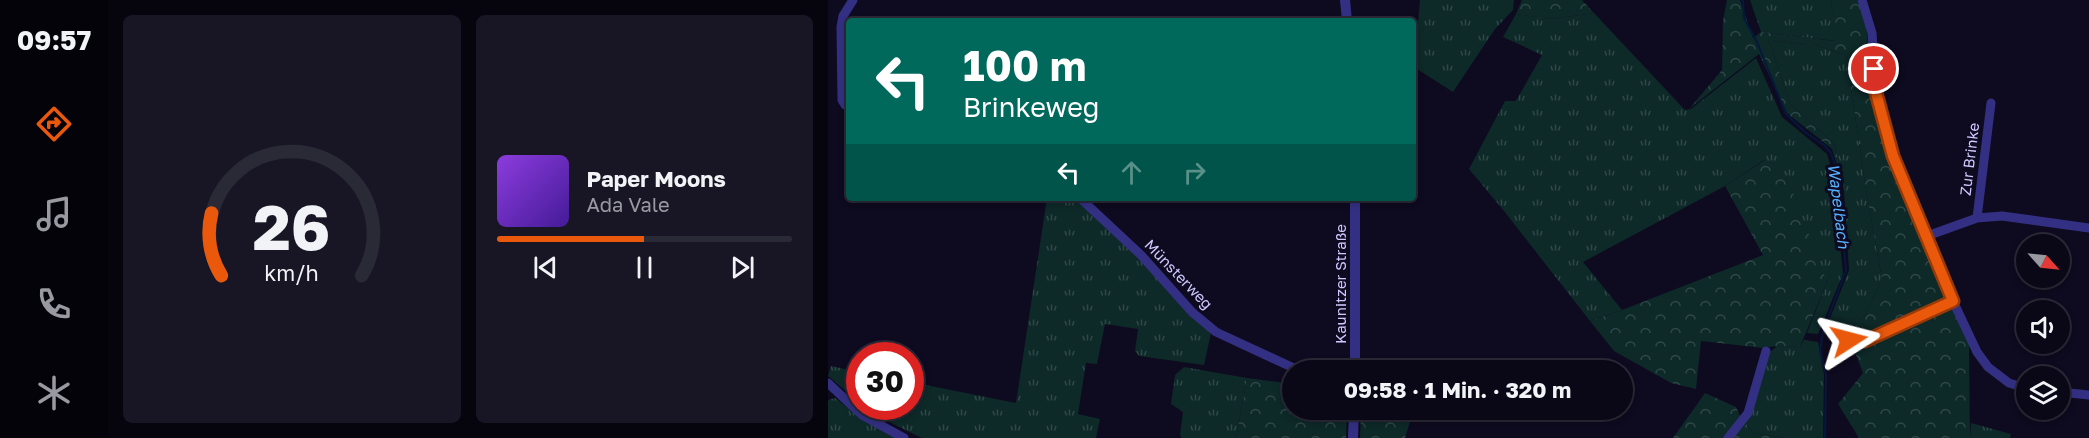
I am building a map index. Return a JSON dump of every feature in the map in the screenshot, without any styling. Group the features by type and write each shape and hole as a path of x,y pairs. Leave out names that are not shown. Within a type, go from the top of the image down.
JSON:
{"street":[{"path":"846,105 842,100 841,27 843,16 853,0"},
{"path":"1345,0 1347,18"},
{"path":"1862,0 1872,33 1875,89 1893,156 1953,301 1977,352 1988,367 2009,383 2016,385"},
{"name":"Zur Brinke","path":"1977,218 1991,103"},
{"name":"Münsterweg","path":"1083,201 1140,255 1192,312 1216,332 1282,363"},
{"name":"Kaunitzer Straße","path":"1355,201 1355,360"},
{"name":"Zur Brinke","path":"1927,236 1977,218 2002,216 2089,228"},
{"path":"1849,340 1865,341 1953,301"},
{"path":"1728,438 1748,413 1766,351"},
{"path":"828,384 862,415 904,438"},
{"path":"2070,393 2089,395"},
{"path":"1353,438 1354,420"}],"green space":[{"path":"1420,0 1514,0 1513,10 1495,29 1453,92 1416,68"},
{"path":"1522,0 1582,0 1594,13 1551,19 1516,14"},
{"path":"1727,0 1740,0 1753,38 1761,32 1835,41 1831,0 1857,0 1866,21 1872,96 1887,154 1969,344 1970,438 1859,438 1838,404 1863,373 1846,329 1865,316 1882,279 1846,55 1816,45 1769,40 1790,104 1834,143 1843,177 1832,149 1787,113 1759,54 1689,109 1722,70 1723,20"},
{"path":"1750,0 1831,0 1836,41 1761,32"},
{"path":"1594,13 1685,110 1691,109 1756,58 1782,117 1827,154 1833,174 1843,274 1818,334 1807,333 1827,282 1764,160 1725,186 1583,262 1622,310 1590,321 1469,169 1505,101 1516,101 1542,55 1503,37 1516,14 1552,19"},
{"path":"1769,40 1816,45 1846,55 1882,279 1865,316 1846,329 1829,321 1849,270 1843,177 1834,143 1790,104"},
{"path":"1765,160 1787,177 1827,282 1800,347 1763,348 1701,341 1696,389 1671,383 1614,351 1590,321 1763,255 1725,186"},
{"path":"1047,201 1078,201 1139,257 1211,333 1204,365 1139,356 1135,351 1138,329 1105,324 1097,364 1086,363 1078,414 1100,419 1096,438 922,438 887,420 924,420 924,385 1016,403"},
{"path":"1804,340 1818,342 1824,375 1823,438 1784,438 1754,433 1744,421 1770,352 1777,346 1800,347"},
{"path":"831,366 846,369 846,391 828,376"},
{"path":"1184,367 1247,378 1236,438 1181,438 1183,412 1171,404 1175,375"},
{"path":"1247,378 1282,383 1282,420 1347,420 1346,438 1236,438"},
{"path":"1705,393 1736,407 1741,418 1754,433 1784,438 1673,438"},
{"path":"835,398 846,406 846,420 864,420 899,438 828,438 828,400"},
{"path":"1361,420 1410,420 1405,438 1360,438"},
{"path":"1971,423 2011,434 2010,438 1970,438"}],"waterway":[{"name":"Wapelbach","path":"1743,0 1744,18 1757,42 1786,114 1806,133 1824,145 1831,153 1837,170 1846,270 1823,332 1820,350 1826,375 1825,438"}],"route":[{"path":"1849,340 1865,341 1953,301 1893,156 1875,89 1874,69"}]}
